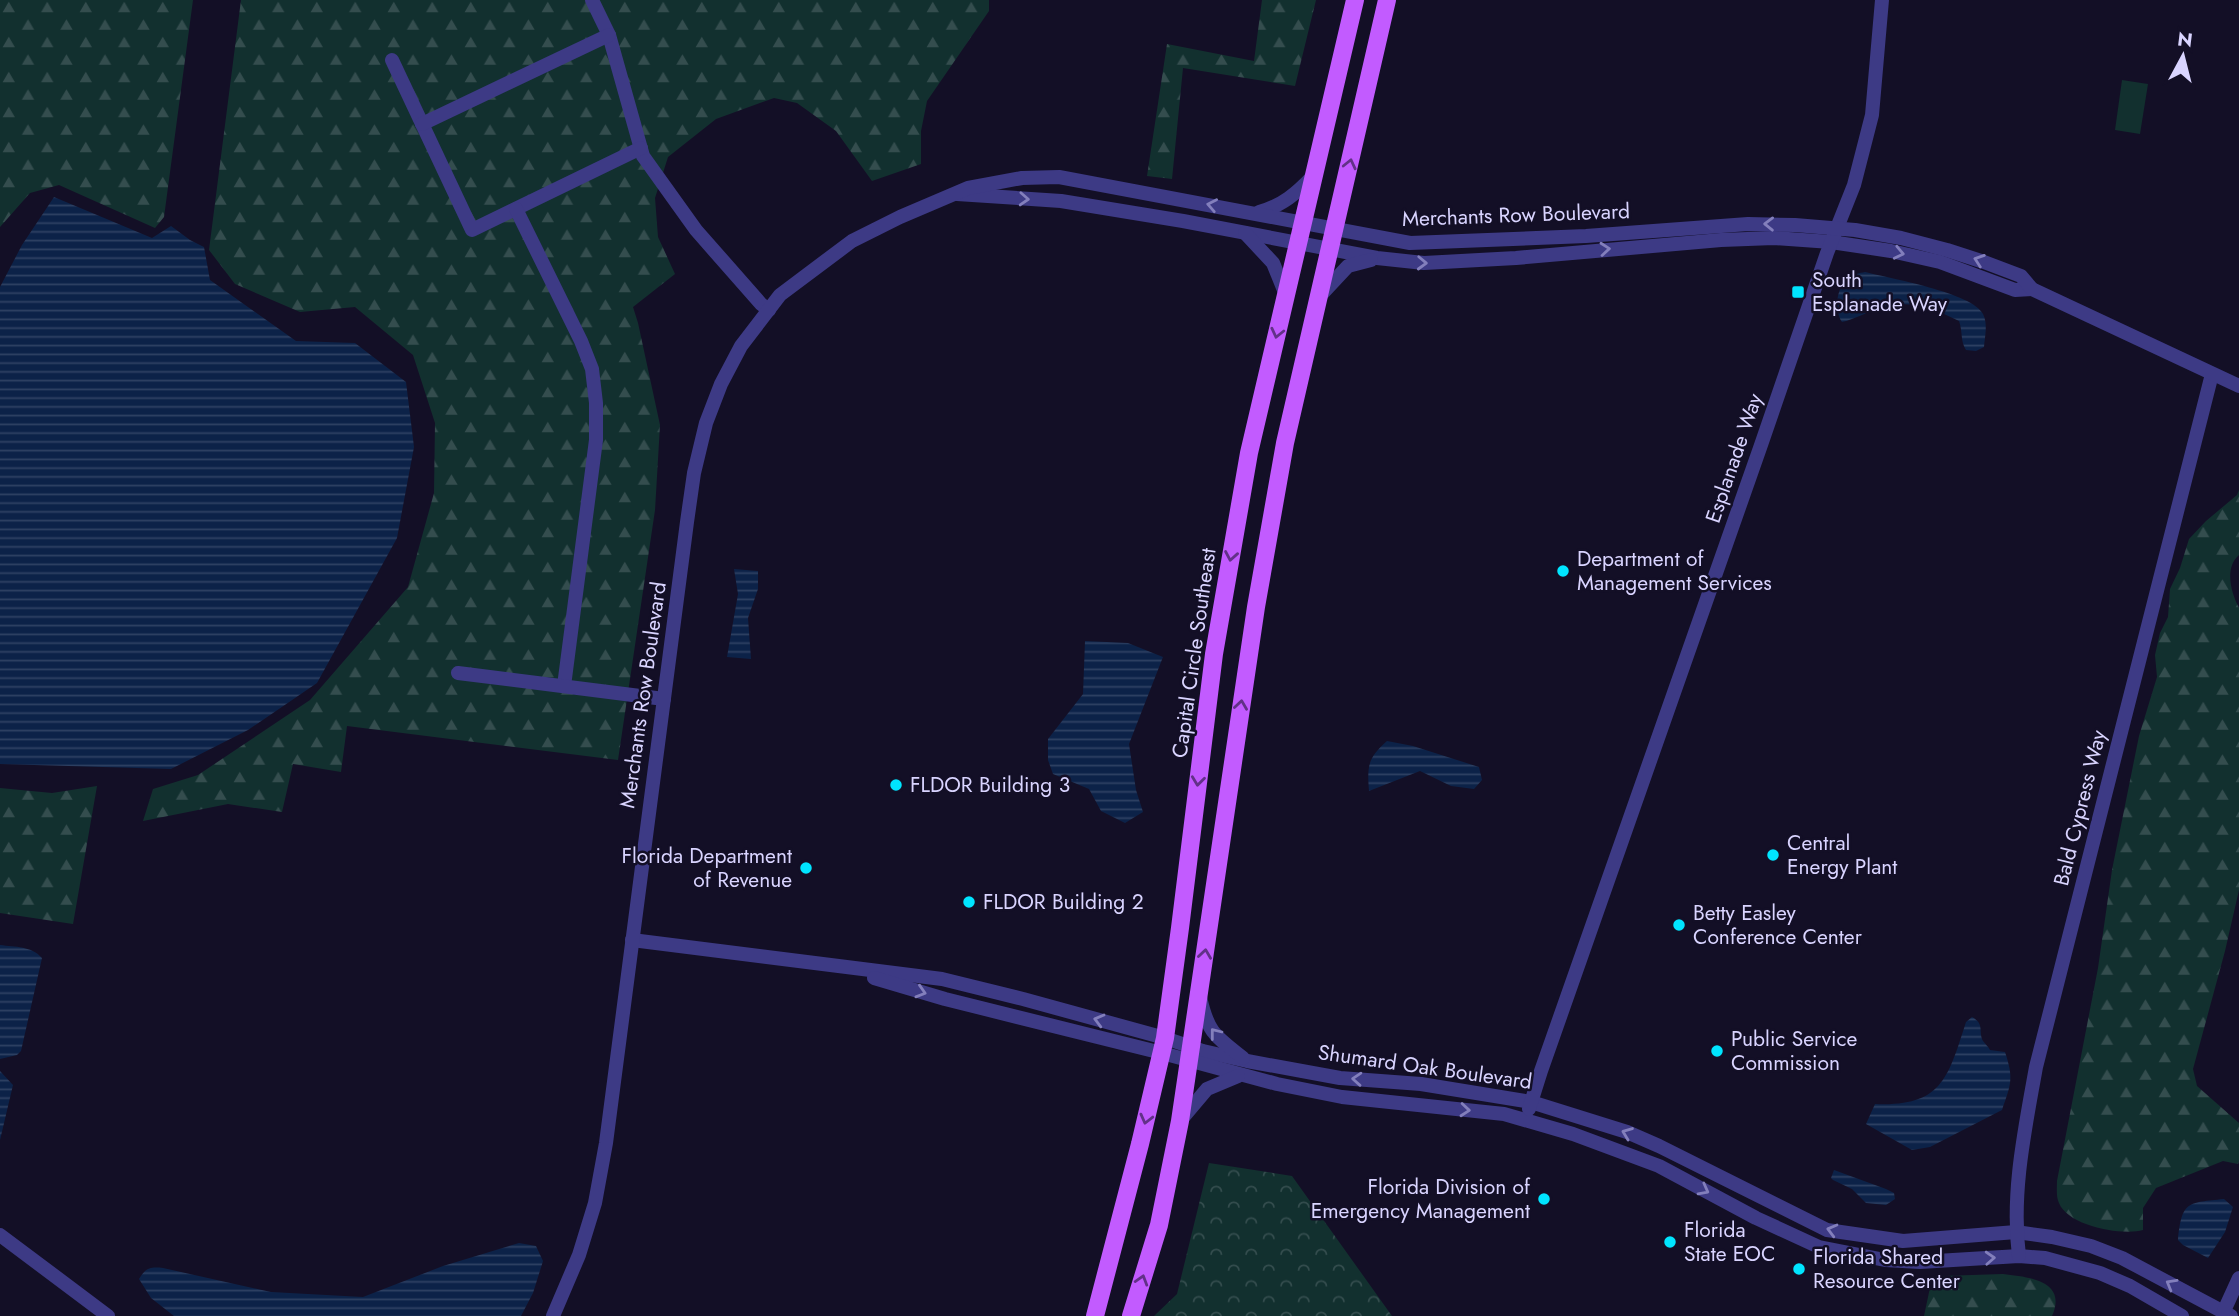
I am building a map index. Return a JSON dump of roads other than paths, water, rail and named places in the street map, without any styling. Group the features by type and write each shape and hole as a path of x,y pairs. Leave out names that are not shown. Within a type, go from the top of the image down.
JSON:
{"main road":[{"name":"Capital Circle Southeast","path":"1096,1316 1163,1045 1214,654 1249,453 1355,0"},
{"path":"1131,1316 1159,1225 1181,1121 1258,594 1285,443 1387,0"}],"street":[{"path":"592,0 609,35 643,156 696,230 769,310"},
{"name":"Esplanade Way","path":"1527,1121 1531,1102 1834,235 1854,185 1872,115 1882,0"},
{"path":"422,124 609,35"},
{"path":"391,60 472,230 641,148"},
{"path":"1255,213 1284,202 1314,175"},
{"name":"Merchants Row Boulevard","path":"554,1316 579,1255 595,1203 606,1143 694,474 706,423 721,384 741,346 780,295 852,241 900,217 968,188 1022,178 1059,177 1410,243 1535,239 1748,224 1834,235"},
{"name":"Merchants Row Boulevard","path":"956,194 1060,201 1377,258 1424,263 1721,240 1834,235 1890,236 1947,250 2021,276 2032,289 2239,386"},
{"path":"516,209 581,341 592,369 596,403 596,440 564,686"},
{"path":"1245,233 1273,263 1286,295"},
{"path":"1535,239 1537,256"},
{"path":"1320,296 1348,265 1377,258"},
{"name":"Bald Cypress Way","path":"2019,1256 2016,1232 2024,1128 2036,1067 2212,374"},
{"path":"458,673 664,699"},
{"name":"Shumard Oak Boulevard","path":"632,940 942,979 1189,1053 1240,1076 1342,1097 1504,1114 1573,1133 1659,1166 1756,1218 1819,1247 1885,1260 1920,1262 2019,1256 2045,1258 2100,1273 2130,1286 2182,1316"},
{"path":"1199,993 1205,1019 1211,1031 1216,1038 1247,1061"},
{"name":"Shumard Oak Boulevard","path":"1189,1053 1203,1051 1340,1078 1421,1084 1531,1102 1604,1124 1648,1142 1826,1230 1903,1241 2016,1232 2052,1237 2091,1246 2122,1258 2227,1315"},
{"path":"1181,1121 1207,1088 1240,1076"},
{"path":"1419,1105 1421,1084"},
{"path":"0,1235 108,1316"},
{"path":"2227,1315 2239,1278"}],"water":[{"path":"54,197 152,238 171,226 204,247 210,280 296,341 355,343 406,382 414,447 397,538 317,683 248,730 171,769 0,764 0,287 22,245"},
{"path":"1865,272 1929,287 1976,306 1983,314 1985,322 1984,347 1976,351 1966,350 1959,321 1920,306 1890,305 1842,322 1837,305 1841,287 1850,277"},
{"path":"734,569 758,571 758,589 748,618 751,659 727,657 738,594"},
{"path":"1085,641 1128,643 1163,657 1129,744 1136,790 1143,812 1125,823 1101,811 1089,789 1053,774 1048,760 1048,739 1083,694"},
{"path":"1387,741 1413,746 1479,767 1482,780 1474,789 1451,786 1420,771 1369,791 1368,775 1372,757"},
{"path":"0,945 28,949 42,958 21,1051 17,1055 0,1059"},
{"path":"1972,1017 1979,1022 1983,1041 1990,1050 2005,1052 2010,1081 2002,1110 1930,1147 1912,1150 1866,1124 1875,1104 1897,1104 1915,1100 1939,1085 1954,1059 1966,1022"},
{"path":"0,1071 13,1085 0,1140"},
{"path":"1834,1170 1886,1189 1894,1193 1895,1199 1886,1205 1866,1203 1852,1189 1831,1178"},
{"path":"2224,1199 2233,1207 2225,1232 2208,1258 2178,1240 2182,1217 2189,1206 2202,1201"},
{"path":"519,1243 536,1246 543,1261 533,1293 521,1316 174,1316 151,1298 139,1279 149,1269 163,1268 271,1292 363,1297 443,1266"}],"place":[{"name":"South Esplanade Way","path":"1798,292"},
{"name":"Department of Management Services","path":"1563,571"},
{"name":"FLDOR Building 3","path":"896,785"},
{"name":"Central Energy Plant","path":"1773,855"},
{"name":"Florida Department of Revenue","path":"806,868"},
{"name":"FLDOR Building 2","path":"969,902"},
{"name":"Betty Easley Conference Center","path":"1679,925"},
{"name":"Public Service Commission","path":"1717,1051"},
{"name":"Florida Division of Emergency Management","path":"1544,1199"},
{"name":"Florida State EOC","path":"1670,1242"},
{"name":"Florida Shared Resource Center","path":"1799,1269"}]}
